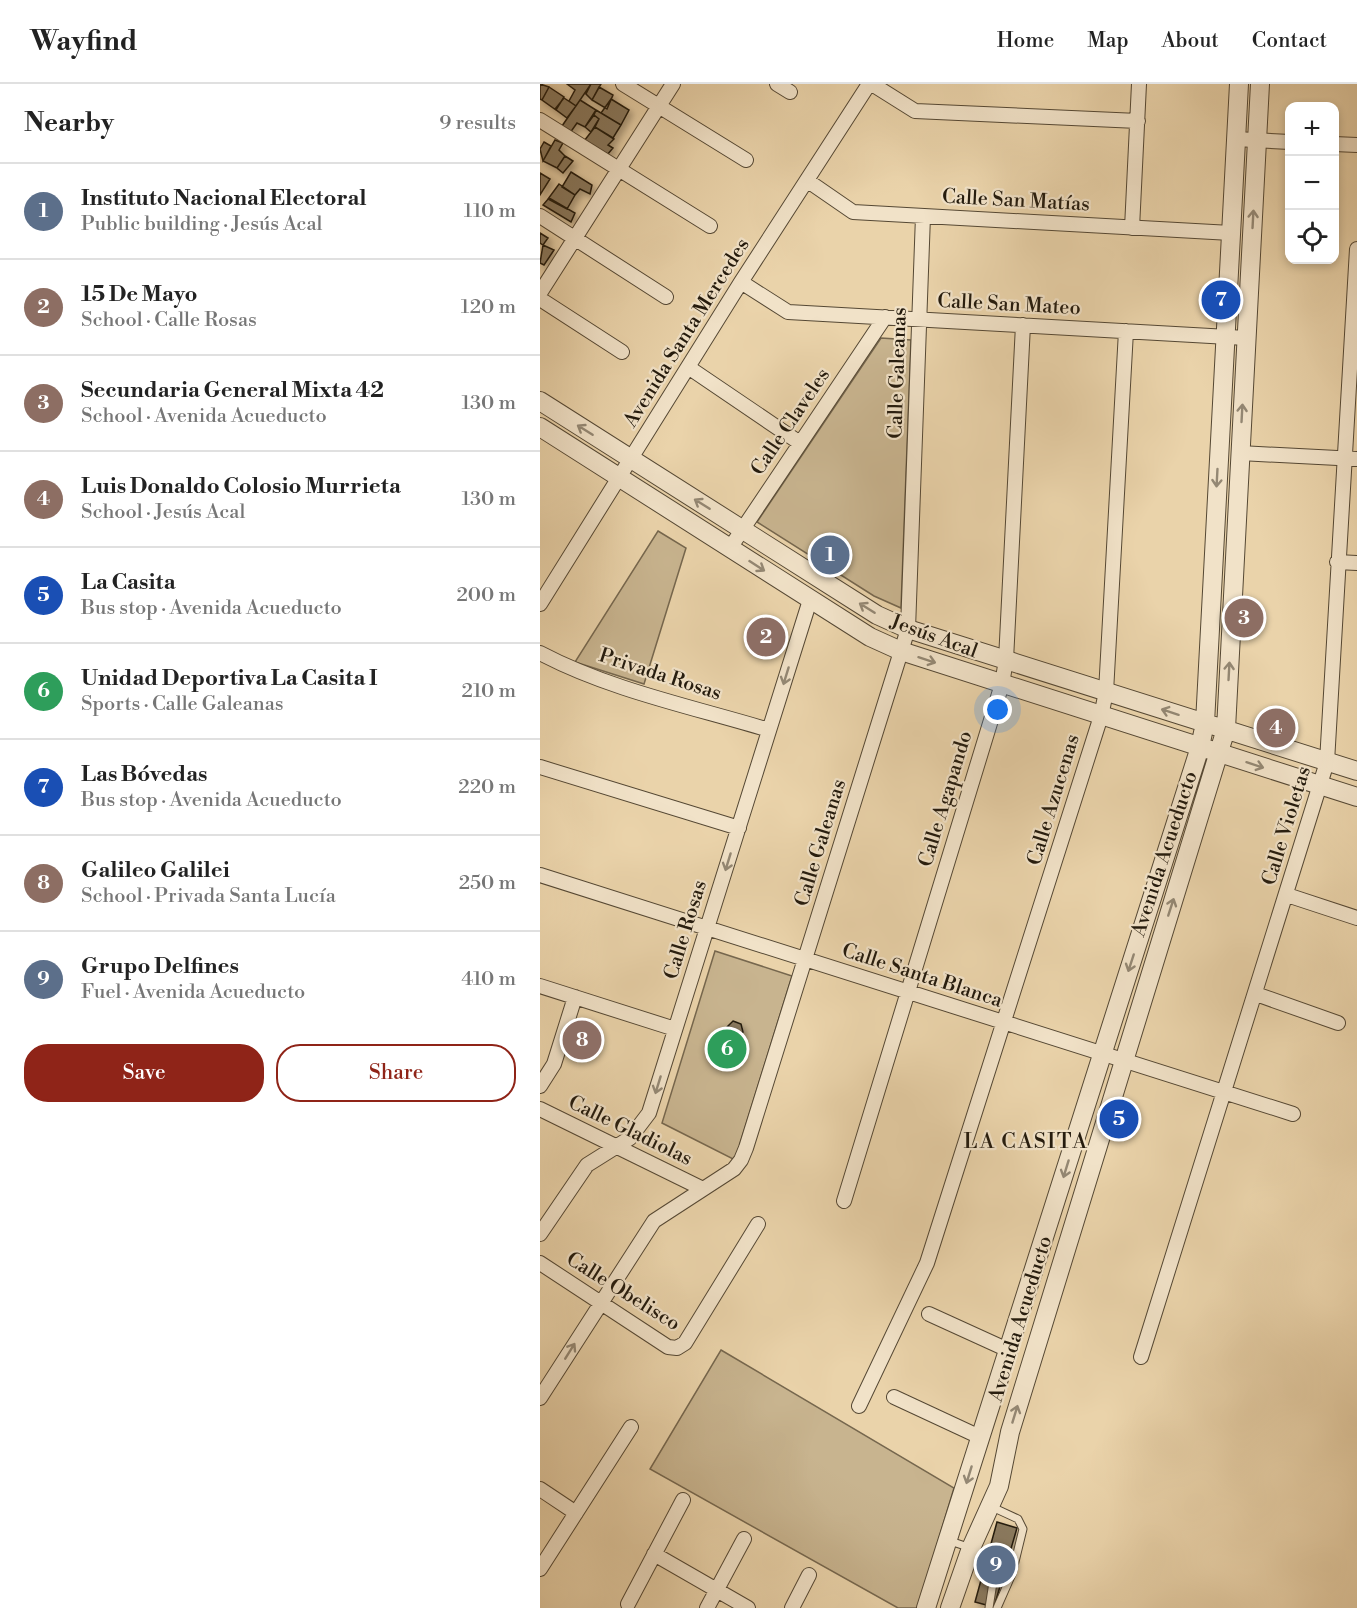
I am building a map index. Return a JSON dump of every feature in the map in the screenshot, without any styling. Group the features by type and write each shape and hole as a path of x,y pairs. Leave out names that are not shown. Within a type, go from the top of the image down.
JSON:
{"street":[{"path":"622,84 746,160"},
{"path":"540,292 673,84"},
{"path":"777,84 789,92"},
{"path":"871,84 915,111 1137,121"},
{"name":"Avenida Santa Mercedes","path":"540,604 741,282 871,84"},
{"path":"1132,228 1139,84"},
{"name":"Avenida Acueducto","path":"928,1607 1200,747 1205,723 1239,84"},
{"name":"Avenida Acueducto","path":"950,1608 971,1548 999,1486 1010,1432 1226,729 1260,84"},
{"path":"540,120 710,226"},
{"path":"1236,139 1285,142"},
{"path":"1339,144 1357,146"},
{"name":"Calle San Matías","path":"808,181 853,212 1231,233"},
{"path":"540,216 666,297"},
{"name":"Calle Galeanas","path":"540,1398 654,1221 734,1169 741,1160 908,629 923,216"},
{"name":"Calle Violetas","path":"1141,1357 1327,762 1337,562 1350,459 1357,251"},
{"name":"Calle San Mateo","path":"741,282 788,312 1246,338"},
{"path":"540,298 622,352"},
{"name":"Calle Claveles","path":"730,548 885,318"},
{"name":"Calle Agapando","path":"844,1201 1002,684 1006,660 1023,326"},
{"name":"Calle Azucenas","path":"859,1406 927,1263 1101,716 1106,692 1126,331"},
{"path":"688,367 800,443"},
{"name":"Jesús Acal","path":"540,401 877,615 908,629 1357,771"},
{"name":"Jesús Acal","path":"540,427 870,637 901,651 1357,797"},
{"path":"1240,453 1350,459"},
{"path":"1337,562 1357,563"},
{"name":"Calle Rosas","path":"540,1234 587,1165 630,1138 645,1122 810,600"},
{"name":"Privada Rosas","path":"540,653 561,664 636,690 770,730"},
{"path":"540,767 739,828"},
{"name":"Calle Santa Blanca","path":"540,875 1293,1114"},
{"path":"1287,895 1357,918"},
{"path":"540,986 675,1029"},
{"path":"1256,994 1338,1023"},
{"path":"540,1086 554,1064 575,997"},
{"name":"Calle Gladiolas","path":"540,1109 704,1189"},
{"name":"Calle Obelisco","path":"540,1263 668,1347 677,1348 685,1343 758,1224"},
{"path":"929,1314 1008,1350"},
{"path":"894,1397 980,1437"},
{"path":"540,1569 631,1426"},
{"path":"540,1489 576,1513"},
{"path":"628,1604 683,1500"},
{"path":"707,1608 744,1539"},
{"path":"654,1554 748,1608"},
{"path":"792,1608 809,1575"}],"lane":[{"path":"990,1506 1018,1519 1023,1529 1012,1574 997,1608"},
{"path":"948,1540 971,1548 990,1559 994,1576 989,1608"}],"shaded area":[{"path":"881,338 911,340 901,608 874,596 757,522"},
{"path":"658,531 686,548 644,684 575,662"},
{"path":"715,951 792,976 735,1160 662,1123"},
{"path":"721,1350 954,1488 918,1608 898,1608 650,1469"}],"building":[{"path":"540,84 549,87 542,100 540,99"},
{"path":"567,84 591,84 576,106 569,101 575,90"},
{"path":"591,84 601,84 592,100 586,94"},
{"path":"549,87 564,97 556,110 542,100"},
{"path":"599,87 613,95 607,109 592,100"},
{"path":"564,98 576,106 567,118 555,109"},
{"path":"611,99 629,110 621,125 601,113"},
{"path":"580,100 596,110 585,127 577,123 570,133 562,126"},
{"path":"596,110 621,125 613,138 595,127 599,119 594,115"},
{"path":"594,115 599,119 591,132 585,127"},
{"path":"595,127 614,139 608,145 613,148 607,155 584,141"},
{"path":"555,140 563,143 559,150 565,156 557,168 543,161"},
{"path":"544,142 551,146 543,161 540,149"},
{"path":"565,156 573,161 563,173 557,168"},
{"path":"571,172 592,185 590,194 580,189 575,195 562,187"},
{"path":"540,173 550,179 540,195"},
{"path":"559,184 575,195 567,209 548,199"},
{"path":"549,198 575,213 571,222 543,205"},
{"path":"540,233 548,238 543,245 540,243"},
{"path":"543,245 554,250 544,265 540,263"},
{"path":"733,1021 741,1024 743,1032 737,1038 728,1035 727,1027"},
{"path":"997,1522 1017,1528 994,1607 975,1602"}],"place":[{"name":"Las Bóvedas","path":"1221,300"},
{"name":"Instituto Nacional Electoral","path":"830,555"},
{"name":"Secundaria General Mixta 42","path":"1244,618"},
{"name":"15 De Mayo","path":"766,637"},
{"name":"Luis Donaldo Colosio Murrieta","path":"1276,728"},
{"name":"Galileo Galilei","path":"582,1040"},
{"name":"Unidad Deportiva La Casita I","path":"727,1049"},
{"name":"La Casita","path":"1119,1119"},
{"name":"Grupo Delfines","path":"996,1565"}],"district":[{"name":"LA CASITA","path":"1026,1142"}]}
